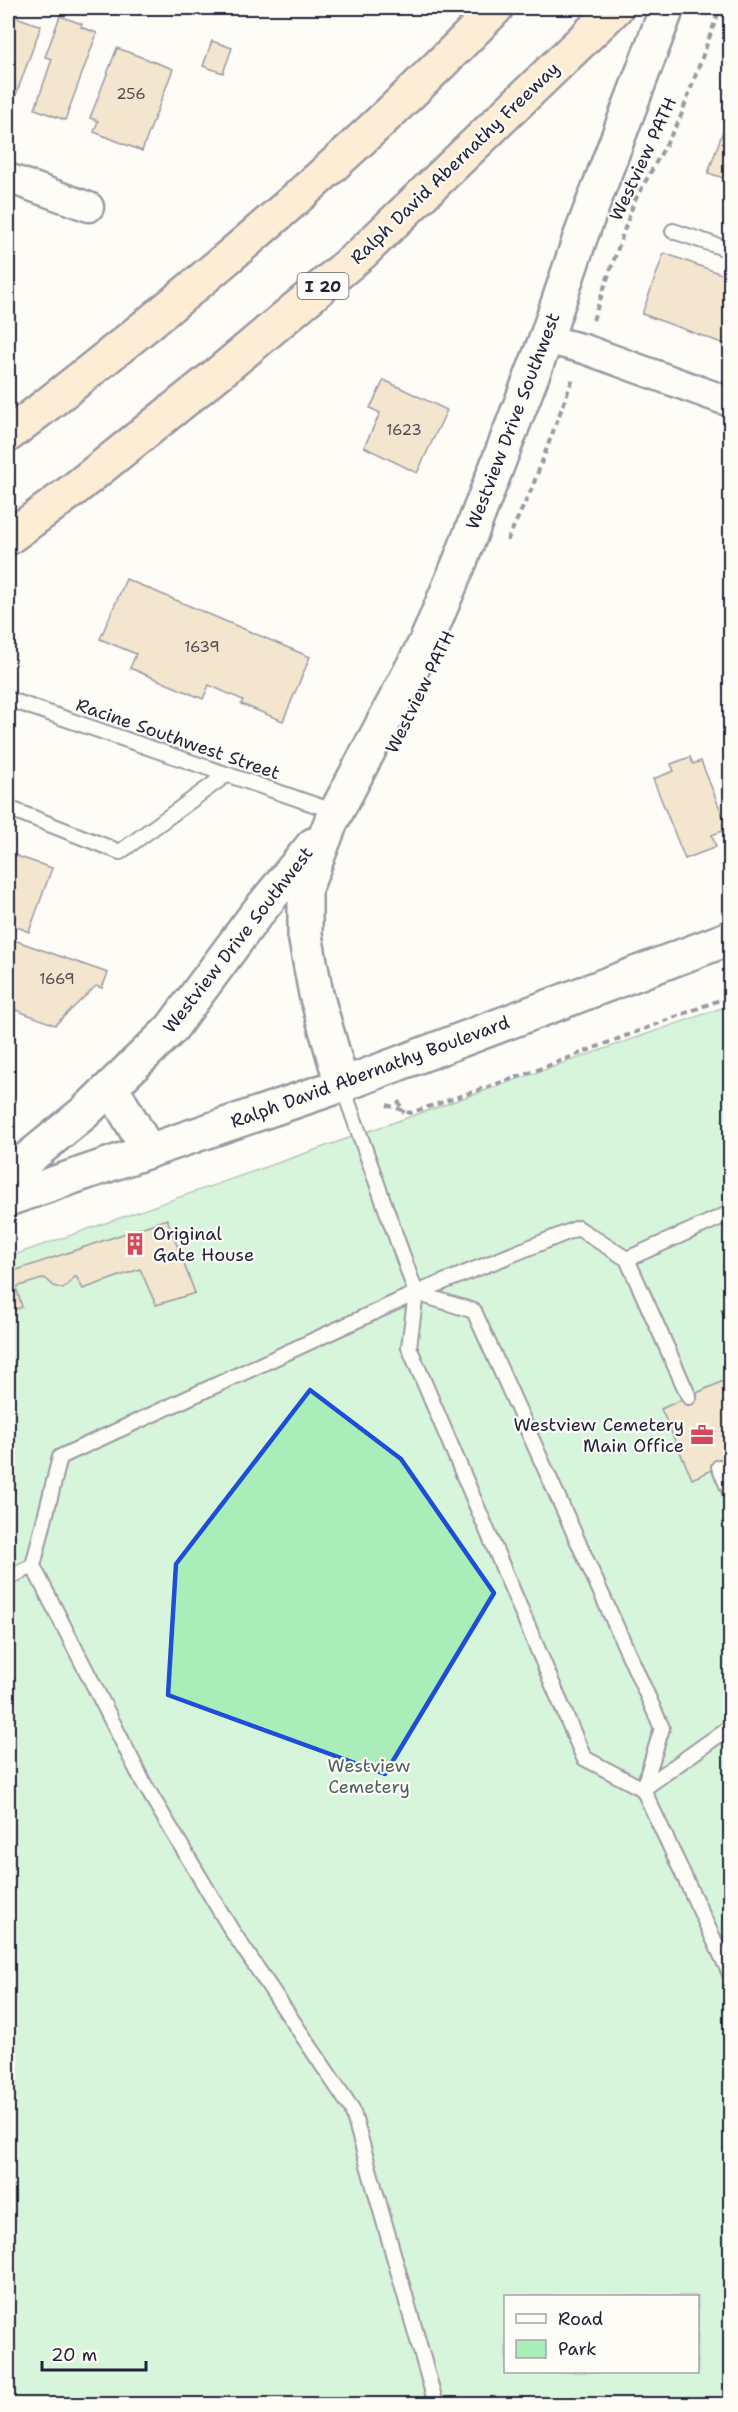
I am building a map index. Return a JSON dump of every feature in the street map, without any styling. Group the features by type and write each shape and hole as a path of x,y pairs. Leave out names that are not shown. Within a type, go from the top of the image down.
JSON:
{"highway":[{"path":"8,435 171,307 258,232 436,69 496,8"},
{"name":"Ralph David Abernathy Freeway","path":"8,538 72,491 192,395 362,253 616,8"}],"street":[{"name":"Westview Drive Southwest","path":"342,1085 316,994 306,934 305,889 334,817 427,640 461,559 546,339 580,238 667,8"},
{"path":"8,178 89,207"},
{"path":"546,339 584,349 730,402"},
{"name":"Westview Drive Southwest","path":"8,1175 85,1112 171,1029 254,917 334,817"},
{"name":"Ralph David Abernathy Boulevard","path":"8,1199 342,1085 730,938"},
{"path":"111,1087 148,1150"}],"lane":[{"path":"673,231 730,250"},
{"name":"Racine Southwest Street","path":"8,699 226,775 334,817"},
{"path":"8,808 120,852 226,775"},
{"path":"342,1085 416,1293 409,1347 584,1758 643,1790 730,1974"},
{"path":"627,1259 730,1213"},
{"path":"436,2404 352,2109 232,1931 143,1782 33,1566 60,1458 416,1293 578,1228 627,1259 689,1397"},
{"path":"416,1293 474,1311 662,1728 643,1790"},
{"path":"719,1467 730,1492"},
{"path":"8,1578 33,1566"},
{"path":"643,1790 730,1727"}],"path":[{"name":"Westview PATH","path":"592,322 634,202 679,121 720,8"},
{"path":"502,552 532,488 576,370"},
{"path":"404,1113 410,1113 529,1073 730,996"}],"highlighted area":[{"path":"310,1390 401,1459 494,1593 385,1774 168,1695 176,1564"}],"green space":[{"name":"Westview Cemetery","path":"730,1005 730,2404 8,2404 8,1257"}],"building":[{"path":"8,14 41,26 13,103 8,101"},
{"path":"60,16 82,24 81,27 97,33 65,120 35,109 52,59 45,57"},
{"path":"212,41 232,48 223,73 203,66"},
{"path":"117,48 173,69 142,151 94,132 98,121 90,118"},
{"path":"730,115 730,180 708,173"},
{"path":"664,253 730,277 730,346 642,314"},
{"path":"384,380 447,410 417,473 364,447 380,413 370,408"},
{"path":"126,579 310,657 283,721 241,704 243,700 209,685 203,699 130,668 136,654 100,639"},
{"path":"690,757 693,764 701,761 728,829 712,835 716,847 685,859 653,779 674,771 671,764"},
{"path":"8,853 52,868 29,932 8,923"},
{"path":"8,938 108,973 102,988 96,986 55,1025 8,1007"},
{"name":"Original Gate House","path":"167,1219 195,1293 156,1305 140,1269 83,1289 76,1276 63,1289 54,1286 45,1278 16,1287 22,1307 8,1312 8,1273"},
{"path":"730,1306 730,1331 721,1310"},
{"name":"Westview Cemetery Main Office","path":"730,1378 730,1462 692,1479 661,1409"}],"place":[{"name":"Original Gate House","path":"135,1244"},
{"name":"Westview Cemetery Main Office","path":"702,1435"}]}
